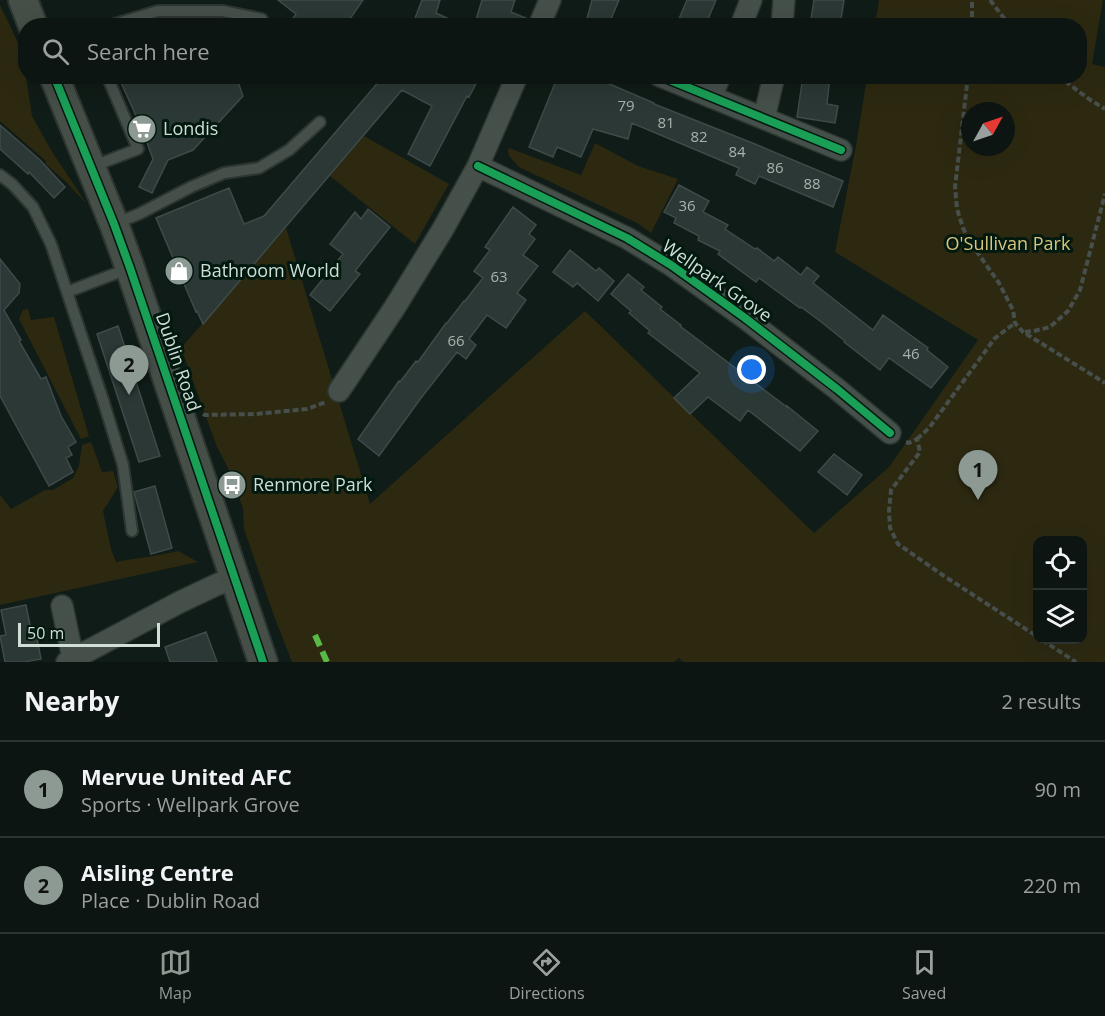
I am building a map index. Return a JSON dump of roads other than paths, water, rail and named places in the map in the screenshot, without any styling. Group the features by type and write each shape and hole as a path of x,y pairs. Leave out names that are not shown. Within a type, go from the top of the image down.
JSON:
{"main road":[{"path":"23,0 30,18"},
{"name":"Dublin Road","path":"57,84 130,268 263,662"}],"street":[{"path":"542,18 550,0"},
{"path":"744,18 751,0"},
{"path":"783,18 784,0"},
{"path":"339,391 443,229 478,166 514,84"},
{"path":"679,84 841,150"},
{"path":"711,97 717,84"},
{"path":"764,117 772,84"},
{"name":"Wellpark Grove","path":"478,166 627,238 670,265 745,318 890,433"},
{"path":"62,606 70,660 171,607 235,578"}],"lane":[{"path":"135,18 158,11 224,11 257,18"},
{"path":"91,168 138,149 110,84"},
{"path":"114,224 224,173 259,168 289,150 320,122"},
{"path":"0,175 12,184 33,207 51,243 123,465 132,531"},
{"path":"67,292 130,268"}],"place":[{"name":"Londis","path":"142,129"},
{"name":"Bathroom World","path":"179,271"},
{"name":"Aisling Centre","path":"129,395"},
{"name":"Renmore Park","path":"232,485"},
{"name":"Mervue United AFC","path":"978,500"}],"park label":[{"name":"O'Sullivan Park","path":"1008,244"}]}
